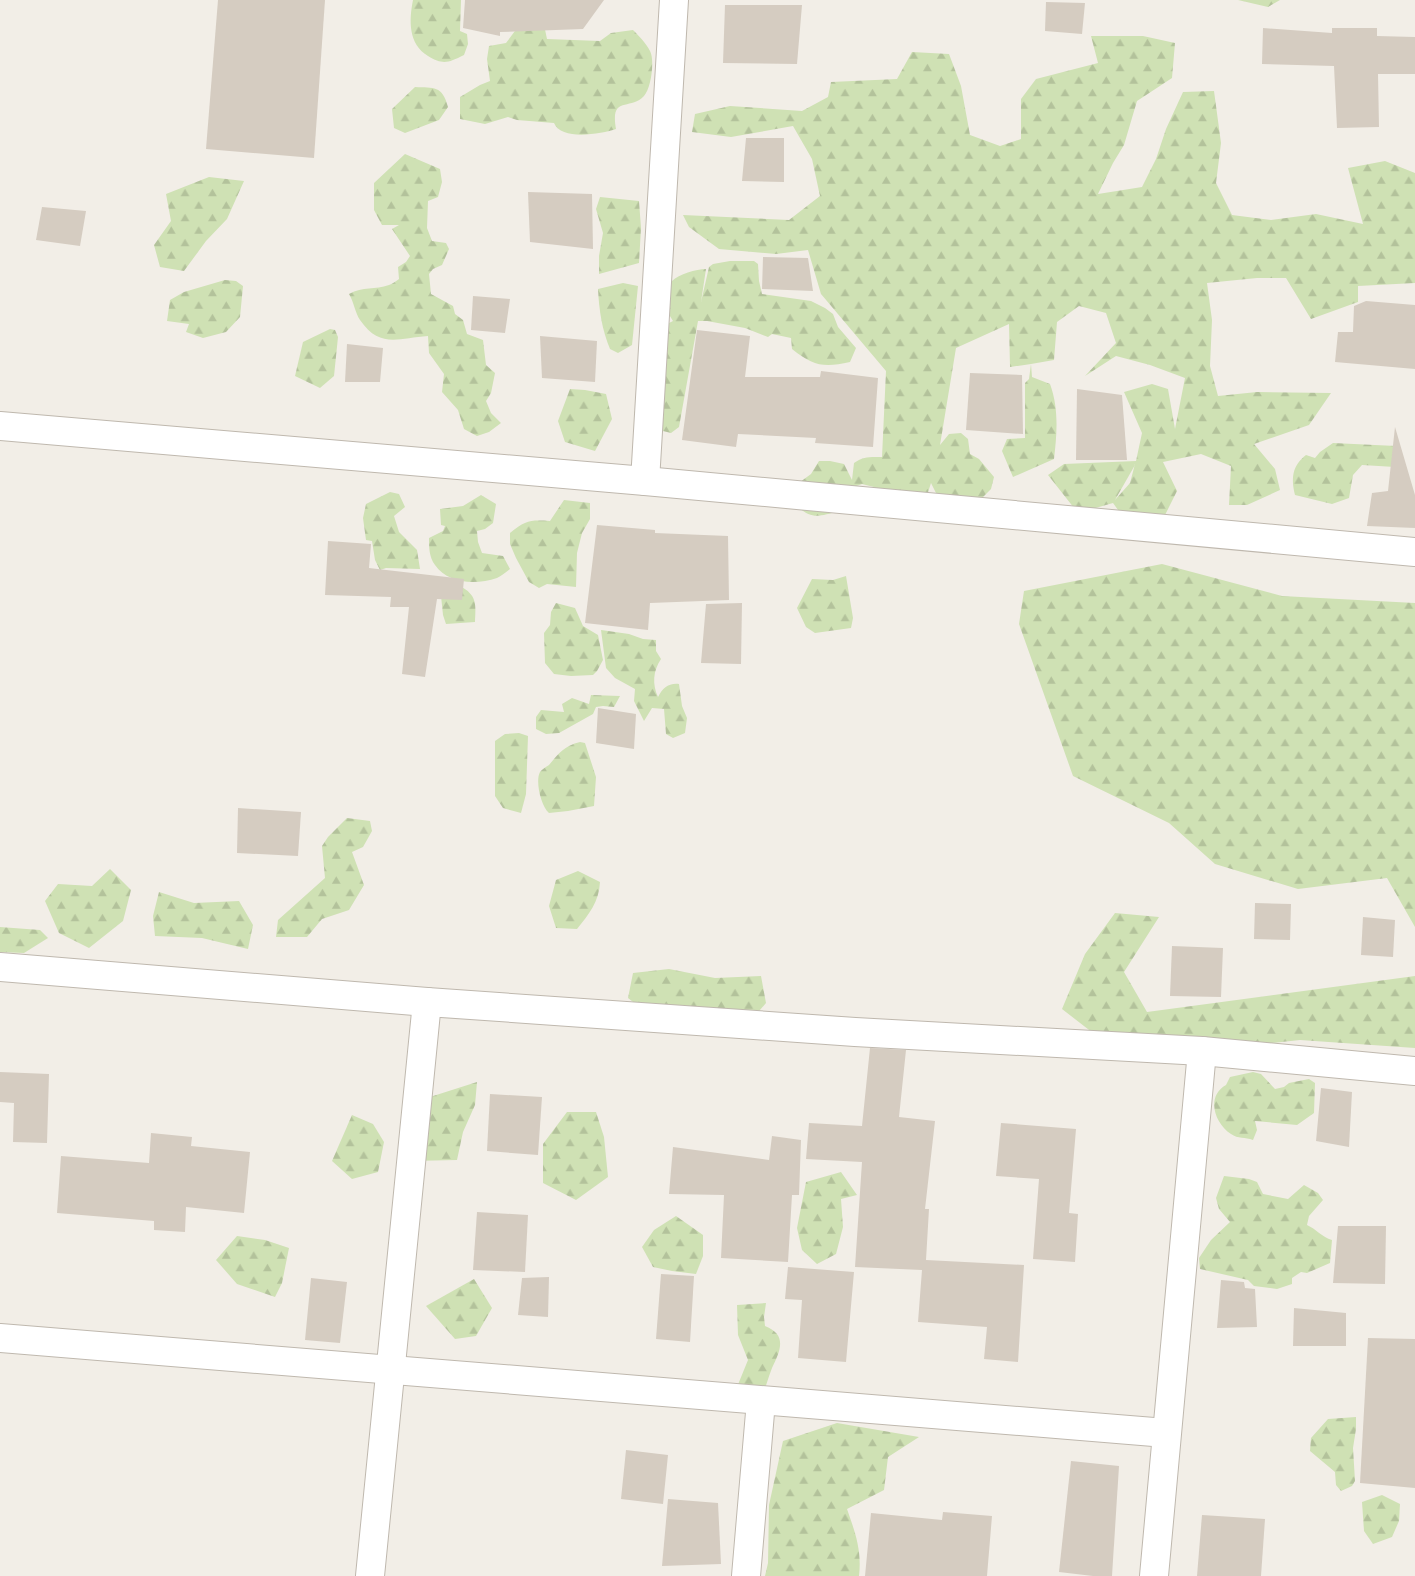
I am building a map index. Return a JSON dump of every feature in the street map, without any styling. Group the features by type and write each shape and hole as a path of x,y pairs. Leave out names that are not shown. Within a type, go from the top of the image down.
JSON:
{"street":[{"path":"645,481 674,0"},
{"path":"0,426 645,481 1415,552"},
{"path":"0,967 427,1002 855,1032 1202,1050 1415,1071"},
{"path":"370,1576 427,1002"},
{"path":"1154,1576 1202,1050"},
{"path":"0,1338 1166,1433"},
{"path":"746,1576 761,1400"}],"green space":[{"path":"413,0 461,0 460,31 467,34 468,44 464,55 442,62 433,59 421,51 413,38 411,16"},
{"path":"1238,0 1280,0 1268,7"},
{"path":"543,20 547,39 600,41 611,33 633,30 646,45 650,51 652,61 649,87 644,96 639,100 622,105 619,108 615,118 616,129 582,135 558,129 554,123 517,120 508,117 485,124 460,119 460,97 490,81 487,59 489,46 506,43 521,23"},
{"path":"1091,36 1143,36 1175,43 1172,78 1137,101 1124,145 1098,194 1142,187 1156,159 1166,129 1183,92 1214,91 1221,143 1216,183 1232,215 1271,220 1316,214 1363,224 1348,168 1385,161 1415,173 1415,283 1358,286 1358,302 1311,319 1286,278 1257,278 1207,283 1212,320 1210,366 1218,396 1257,392 1331,393 1309,425 1254,444 1275,469 1280,490 1247,505 1229,505 1231,466 1201,454 1163,462 1177,491 1162,521 1126,521 1113,503 1078,513 1048,475 1064,464 1136,461 1142,433 1124,392 1152,384 1168,389 1175,429 1185,378 1150,365 1116,356 1085,376 1116,343 1106,313 1079,306 1057,322 1054,360 1010,367 1009,324 956,348 940,445 949,434 961,433 968,439 970,454 979,459 994,477 991,489 980,500 938,497 931,483 921,514 879,510 874,487 862,484 854,487 840,511 820,516 810,515 793,503 796,485 811,474 819,461 844,464 852,480 854,463 864,458 882,457 886,371 821,294 808,250 776,254 719,249 689,227 683,215 789,220 820,196 812,159 793,126 731,137 692,132 695,114 730,106 802,111 828,97 831,82 897,79 912,52 949,54 961,86 970,135 1000,146 1021,139 1021,99 1036,79 1098,63","holes":["1135,466 1130,483 1115,500"]},
{"path":"415,87 432,88 440,91 448,107 439,120 405,133 394,128 392,109"},
{"path":"405,154 440,169 442,182 438,197 428,201 427,228 432,241 446,243 449,249 442,265 433,269 429,274 431,294 453,306 455,314 463,320 467,334 483,340 486,365 495,373 491,393 486,401 491,413 501,423 489,432 477,436 464,429 458,410 442,392 444,374 429,353 428,336 390,340 375,335 360,320 349,294 359,290 390,285 399,279 398,267 406,262 410,256 392,229 399,225 382,225 374,210 374,183"},
{"path":"209,177 244,181 227,219 206,241 184,271 160,267 154,245 171,221 166,194"},
{"path":"600,197 639,201 641,228 639,263 599,274 599,256 603,233 596,209"},
{"path":"730,261 754,261 758,264 762,294 811,301 833,314 838,327 856,348 850,362 833,365 819,364 806,359 792,349 791,338 772,334 768,337 745,328 698,321 679,427 671,433 659,430 641,433 634,412 646,403 662,401 665,392 665,373 661,358 663,326 673,321 665,308 662,295 675,278 693,271 706,269 701,302 709,267 713,264"},
{"path":"225,280 236,281 243,286 240,317 226,332 203,338 186,332 189,324 167,321 170,300 184,292"},
{"path":"623,283 638,286 632,345 618,353 610,349 605,335 598,289"},
{"path":"330,329 335,330 338,337 334,376 320,388 295,376 303,342"},
{"path":"1031,364 1032,377 1050,384 1053,393 1056,421 1054,459 1013,477 1002,451 1007,439 1025,438 1025,383 1029,379"},
{"path":"570,389 606,394 612,419 595,451 565,442 558,421"},
{"path":"1333,443 1396,446 1395,467 1362,465 1353,475 1349,498 1332,504 1295,495 1293,478 1295,468 1301,459 1306,455 1315,458"},
{"path":"390,492 399,494 405,507 394,516 399,532 417,550 420,569 386,568 380,570 375,560 372,541 366,540 363,518 366,504"},
{"path":"481,495 496,504 493,523 485,529 477,531 482,553 503,556 510,569 497,578 480,582 455,579 447,576 433,562 429,538 443,531 445,526 441,525 440,509 463,506"},
{"path":"564,500 590,503 590,519 582,533 577,553 576,587 547,584 539,588 529,582 516,558 510,544 510,533 528,522 550,521"},
{"path":"1162,564 1282,596 1415,603 1415,927 1387,878 1298,889 1215,864 1169,823 1073,776 1019,624 1024,591"},
{"path":"846,576 853,618 851,628 815,633 806,627 797,608 812,579 833,580"},
{"path":"460,586 470,593 474,601 475,622 446,624 441,596"},
{"path":"556,603 575,608 583,626 598,635 603,660 593,675 571,676 554,674 545,663 544,633 550,625 551,612"},
{"path":"601,630 656,640 656,651 661,659 655,673 656,692 658,697 666,687 672,684 679,684 682,706 687,718 685,733 673,738 666,734 664,709 652,708 644,721 634,701 635,689 615,678 606,668"},
{"path":"591,695 620,696 614,707 596,707 593,714 559,733 546,734 536,729 536,717 541,710 564,712 562,704 572,698 589,704"},
{"path":"519,733 528,736 526,794 521,813 503,808 495,796 495,741 505,734"},
{"path":"580,742 585,743 596,777 594,806 549,813 546,810 540,793 538,781 540,772 562,750"},
{"path":"347,818 370,821 372,831 363,847 352,852 364,885 349,910 322,919 307,937 276,937 278,920 325,878 322,846 328,837"},
{"path":"110,869 131,890 123,921 89,948 59,933 45,901 58,884 92,886"},
{"path":"578,871 600,882 598,896 589,913 577,929 556,928 549,906 556,880"},
{"path":"159,892 194,903 239,901 253,925 248,949 202,938 155,936 153,916"},
{"path":"1115,913 1159,917 1124,972 1147,1012 1415,976 1415,1048 1300,1040 1202,1051 1174,1036 1093,1033 1062,1009 1085,954"},
{"path":"0,927 40,930 48,938 24,953 0,952"},
{"path":"669,969 715,978 761,976 766,1003 754,1017 656,1020 628,998 633,973"},
{"path":"1253,1072 1261,1074 1275,1089 1284,1087 1289,1083 1309,1079 1315,1083 1314,1113 1297,1125 1255,1121 1257,1130 1253,1140 1236,1137 1231,1134 1217,1117 1214,1102 1216,1096 1226,1085 1230,1077"},
{"path":"477,1082 475,1105 463,1132 457,1160 411,1161 430,1097"},
{"path":"567,1112 596,1112 604,1137 608,1177 576,1200 543,1183 543,1144"},
{"path":"352,1115 373,1124 384,1142 378,1172 352,1179 332,1161"},
{"path":"841,1172 857,1195 841,1199 843,1227 836,1254 817,1264 802,1250 797,1228 806,1182"},
{"path":"1224,1176 1249,1179 1257,1182 1263,1194 1288,1199 1304,1185 1318,1193 1323,1200 1309,1216 1307,1225 1332,1240 1330,1263 1307,1273 1301,1272 1292,1278 1292,1284 1277,1289 1254,1286 1248,1280 1200,1269 1199,1258 1211,1240 1230,1222 1219,1209 1216,1198"},
{"path":"676,1216 703,1235 703,1256 696,1274 653,1267 642,1247 654,1230"},
{"path":"237,1236 265,1240 289,1248 282,1283 275,1297 237,1284 216,1260"},
{"path":"474,1279 492,1308 476,1336 455,1339 426,1306"},
{"path":"766,1303 765,1326 777,1334 780,1344 778,1356 762,1399 737,1387 748,1360 738,1335 737,1305"},
{"path":"1356,1417 1353,1448 1355,1481 1352,1486 1341,1491 1336,1485 1335,1472 1310,1451 1311,1438 1328,1419"},
{"path":"837,1423 919,1437 888,1457 884,1490 847,1509 859,1549 859,1576 765,1576 768,1563 769,1505 783,1441"},
{"path":"1382,1495 1400,1504 1399,1521 1392,1537 1373,1544 1364,1531 1362,1502"}],"building":[{"path":"218,0 325,0 314,158 206,149"},
{"path":"465,0 604,0 583,29 500,32 500,36 463,28"},
{"path":"1046,2 1085,3 1082,34 1045,31"},
{"path":"725,5 802,5 797,64 723,63"},
{"path":"1263,28 1332,33 1332,28 1377,28 1377,36 1415,37 1415,74 1378,74 1379,127 1337,128 1334,66 1262,64"},
{"path":"746,138 784,138 784,182 742,181"},
{"path":"528,192 592,194 593,249 530,242"},
{"path":"42,207 86,211 80,246 36,240"},
{"path":"763,257 808,258 813,291 762,289"},
{"path":"473,296 510,299 505,333 471,330"},
{"path":"1366,301 1415,305 1415,369 1335,362 1338,332 1353,332 1354,306"},
{"path":"697,330 750,336 745,377 820,377 821,371 878,378 873,447 815,443 816,438 738,434 736,447 682,440"},
{"path":"540,336 597,341 595,382 542,378"},
{"path":"347,344 383,348 380,382 345,382"},
{"path":"970,373 1022,375 1023,434 966,430"},
{"path":"1077,389 1122,395 1127,460 1076,460"},
{"path":"1395,427 1415,495 1415,528 1367,526 1372,493 1388,491"},
{"path":"597,525 655,530 655,533 728,536 729,600 650,603 648,630 585,623"},
{"path":"328,541 371,544 369,568 464,579 462,600 437,599 425,677 402,674 409,607 390,607 391,597 325,595"},
{"path":"742,603 741,664 701,663 706,604"},
{"path":"598,708 636,714 634,749 596,743"},
{"path":"238,808 301,812 298,856 237,853"},
{"path":"1255,903 1291,904 1290,940 1254,939"},
{"path":"1363,917 1395,920 1393,957 1361,955"},
{"path":"1172,946 1223,948 1221,997 1170,996"},
{"path":"870,1048 906,1050 899,1117 935,1121 925,1209 929,1209 926,1260 1024,1265 1018,1362 984,1359 987,1327 918,1322 922,1270 855,1267 862,1162 806,1159 809,1123 862,1126"},
{"path":"0,1072 49,1074 47,1143 13,1142 14,1103 0,1102"},
{"path":"1321,1088 1352,1092 1349,1147 1316,1141"},
{"path":"490,1094 542,1097 538,1155 487,1151"},
{"path":"1001,1123 1076,1129 1069,1213 1078,1214 1075,1262 1033,1259 1039,1179 996,1176"},
{"path":"151,1133 192,1137 191,1146 250,1152 244,1213 186,1207 185,1232 154,1230 154,1221 57,1213 61,1156 149,1163"},
{"path":"772,1136 801,1140 799,1195 792,1195 788,1262 721,1258 724,1195 669,1194 673,1147 769,1160"},
{"path":"477,1212 528,1215 525,1272 473,1270"},
{"path":"1338,1226 1386,1226 1385,1284 1333,1283"},
{"path":"788,1267 854,1272 846,1362 798,1358 802,1300 785,1299"},
{"path":"661,1274 694,1276 690,1342 656,1339"},
{"path":"549,1277 548,1317 518,1315 522,1278"},
{"path":"311,1278 347,1282 340,1343 305,1340"},
{"path":"1221,1280 1244,1282 1245,1288 1255,1289 1257,1327 1217,1328"},
{"path":"1294,1308 1346,1313 1346,1346 1293,1346"},
{"path":"1368,1338 1415,1339 1415,1488 1360,1483"},
{"path":"626,1450 668,1455 663,1504 621,1499"},
{"path":"1071,1461 1119,1466 1112,1576 1059,1572"},
{"path":"668,1499 718,1503 721,1564 662,1566"},
{"path":"943,1512 992,1516 987,1576 865,1576 871,1513 942,1520"},
{"path":"1202,1515 1265,1519 1261,1576 1197,1576"}]}
